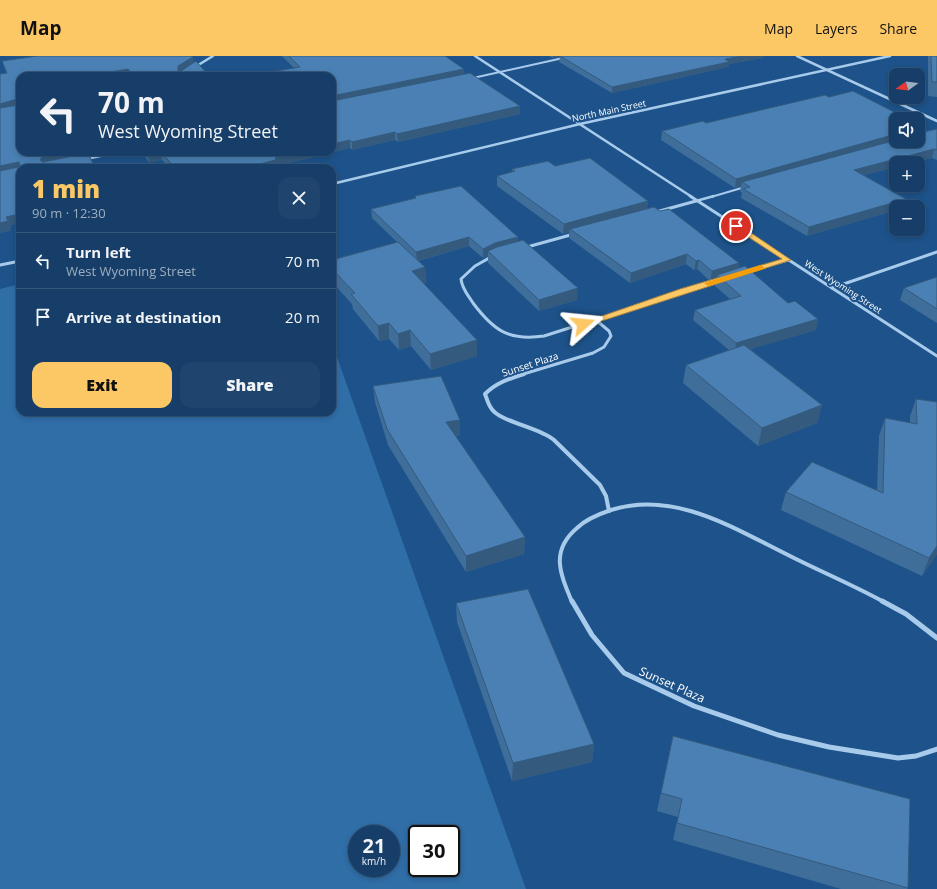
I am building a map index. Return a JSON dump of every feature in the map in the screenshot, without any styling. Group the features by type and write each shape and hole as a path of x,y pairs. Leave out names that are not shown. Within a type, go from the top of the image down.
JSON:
{"street":[{"path":"194,68 214,56"},
{"name":"West Wyoming Street","path":"475,56 696,201 937,356"},
{"path":"797,56 937,121"},
{"name":"North Main Street","path":"336,183 580,124 829,71 890,56"},
{"path":"650,213 696,201"},
{"path":"520,249 581,232"},
{"path":"832,288 937,252"},
{"path":"496,255 484,260 462,279 462,287 473,302 499,331 509,337 530,340 728,278"},
{"path":"743,273 788,260"},
{"path":"0,265 16,261"},
{"name":"Sunset Plaza","path":"596,320 609,331 611,336 604,347 594,353 504,380 492,386 485,394 491,409 498,415 547,434 554,440 600,485 606,496 609,511"},
{"name":"Sunset Plaza","path":"937,638 922,624 876,598 723,524 679,507 644,503 609,511 574,528 566,536 561,546 560,565 567,590 579,614 600,649 626,674 682,703 773,733 829,747 902,759 923,756 937,749"}],"lane":[{"path":"472,78 567,58"},
{"path":"83,160 102,156"},
{"path":"696,201 748,186"}],"shaded area":[{"path":"16,285 16,416 336,416 336,354 526,889 0,889 0,289"}],"building":[{"path":"37,56 191,56 193,57 178,66 178,71 181,71 196,61 206,72 131,72 128,69 111,72 16,72 16,99 0,104 0,74 7,73 2,61"},
{"path":"289,56 445,56 464,69 336,95 336,72 269,72 300,67"},
{"path":"560,56 743,56 725,59 729,62 612,87"},
{"path":"931,56 937,56 937,82 932,82"},
{"path":"470,73 520,106 397,134 395,132 352,142 350,140 336,143 336,100"},
{"path":"853,91 894,112 889,112 889,136 736,179 662,131 703,121 706,123 825,95 829,97"},
{"path":"16,105 16,156 47,156 42,157 40,160 43,162 73,156 89,156 93,164 20,164 19,162 0,166 0,108"},
{"path":"937,129 937,150 934,149 907,156 889,156 889,161 854,170 889,190 889,192 893,192 906,199 889,200 889,204 809,227 743,189 750,187 742,182 889,142 889,148 925,148 925,132"},
{"path":"164,156 283,156 275,158 276,160 260,164 172,164"},
{"path":"590,158 648,201 564,224 497,176 515,171 512,169 548,161 555,166"},
{"path":"16,167 16,215 6,217 8,221 0,223 0,171"},
{"path":"461,186 518,237 495,243 483,249 469,237 416,252 371,209 416,198 415,196"},
{"path":"654,207 660,211 669,209 739,263 712,271 699,260 696,261 687,254 631,273 570,229"},
{"path":"523,240 578,288 539,300 488,251"},
{"path":"398,242 425,267 412,271 477,340 430,354 410,330 398,334 389,323 378,326 351,294 355,293 336,273 336,259"},
{"path":"745,266 788,303 795,301 818,319 736,343 695,310 741,296 717,275"},
{"path":"937,277 937,309 904,288"},
{"path":"744,345 822,405 762,428 686,365"},
{"path":"441,376 460,420 446,422 525,537 466,556 387,429 373,386"},
{"path":"916,399 937,402 937,546 929,558 786,492 812,462 883,493 885,418 917,424"},
{"path":"528,589 594,744 513,763 456,603"},
{"path":"673,736 910,799 908,888 677,823 682,799 661,793"}],"slow traffic":[{"path":"708,283 761,268"}],"route":[{"path":"583,324 683,291 788,260 736,226"}]}
